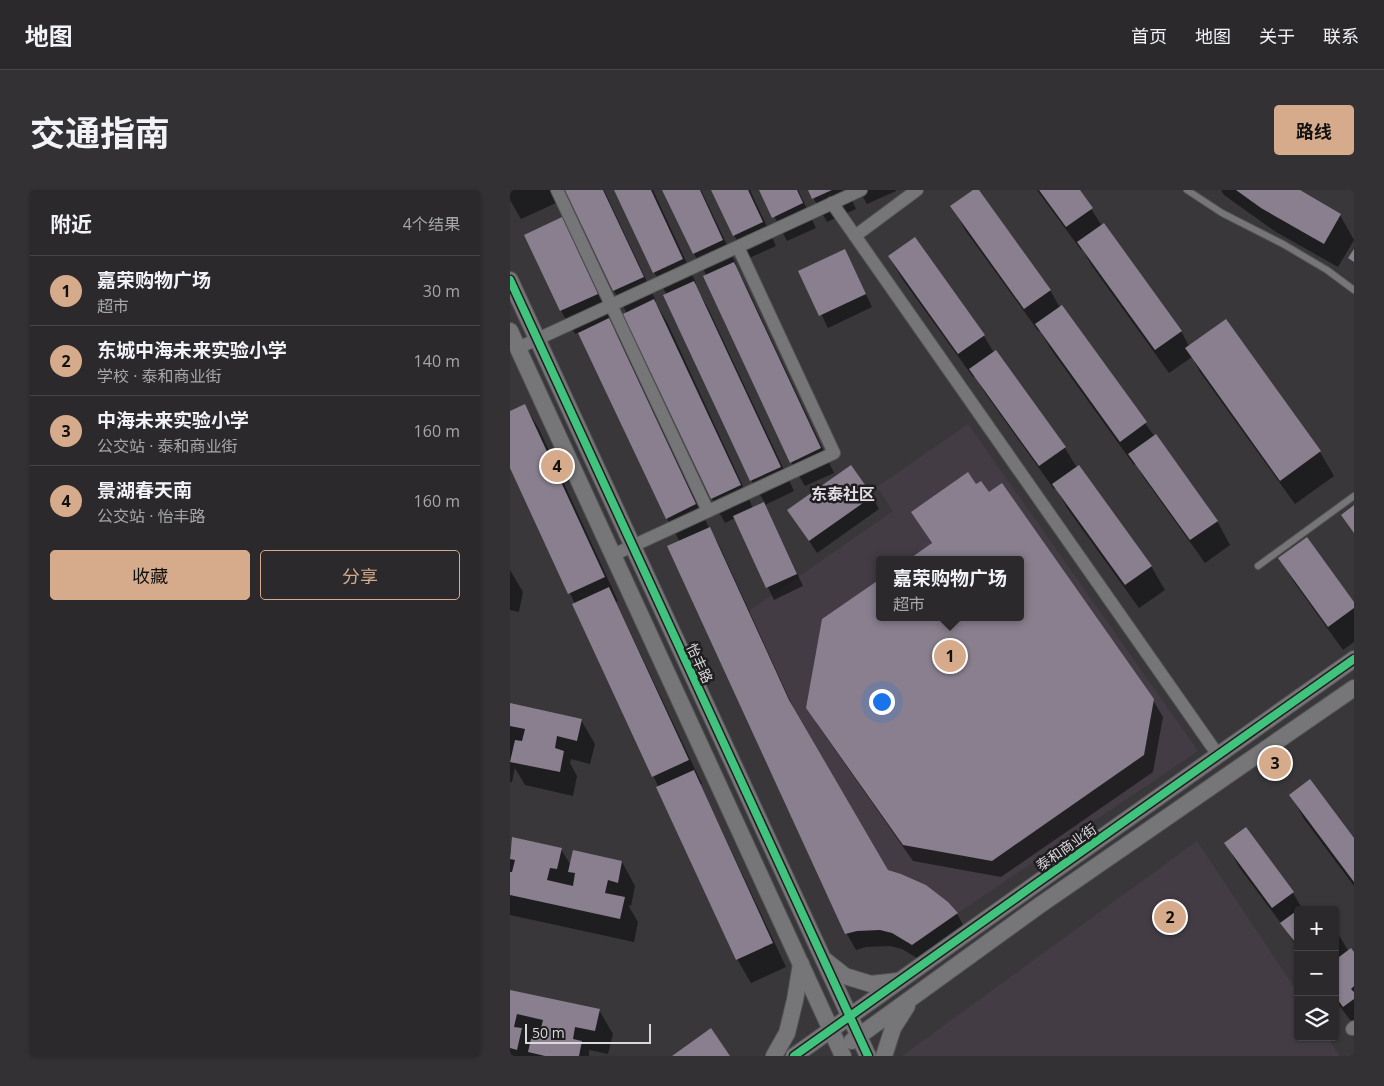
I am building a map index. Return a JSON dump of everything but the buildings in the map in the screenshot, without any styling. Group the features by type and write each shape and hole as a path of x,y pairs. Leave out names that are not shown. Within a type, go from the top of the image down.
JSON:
{"street":[{"path":"557,190 708,512"},
{"path":"518,348 861,190"},
{"path":"855,236 917,190"},
{"path":"832,203 1218,755"},
{"path":"613,555 834,453 738,247"},
{"name":"怡丰路","path":"510,280 868,1056"},
{"path":"510,330 831,1030 838,1054 859,1036 1040,905 1354,688"},
{"name":"泰和商业街","path":"794,1056 1354,660"},
{"path":"823,959 845,976 872,984 900,980"},
{"path":"774,1056 787,1032 801,964"},
{"path":"884,1056 893,1028 912,998"}],"lane":[{"path":"1187,190 1222,213 1283,244 1327,270 1354,290"},
{"path":"1258,566 1354,496"}],"shaded area":[{"path":"968,424 1198,751 958,913 948,902 926,885 888,870 789,700 749,611 893,511 877,487"},
{"path":"1197,841 1294,987 1294,1041 1330,1041 1340,1056 902,1056"}],"cycle path":[{"path":"510,280 868,1056"},
{"path":"794,1056 1354,659"}],"place":[{"name":"景湖春天南","path":"557,466"},
{"name":"嘉荣购物广场","path":"950,656"},
{"name":"中海未来实验小学","path":"1275,763"},
{"name":"东城中海未来实验小学","path":"1170,917"}],"district":[{"name":"东泰社区","path":"843,494"}]}
